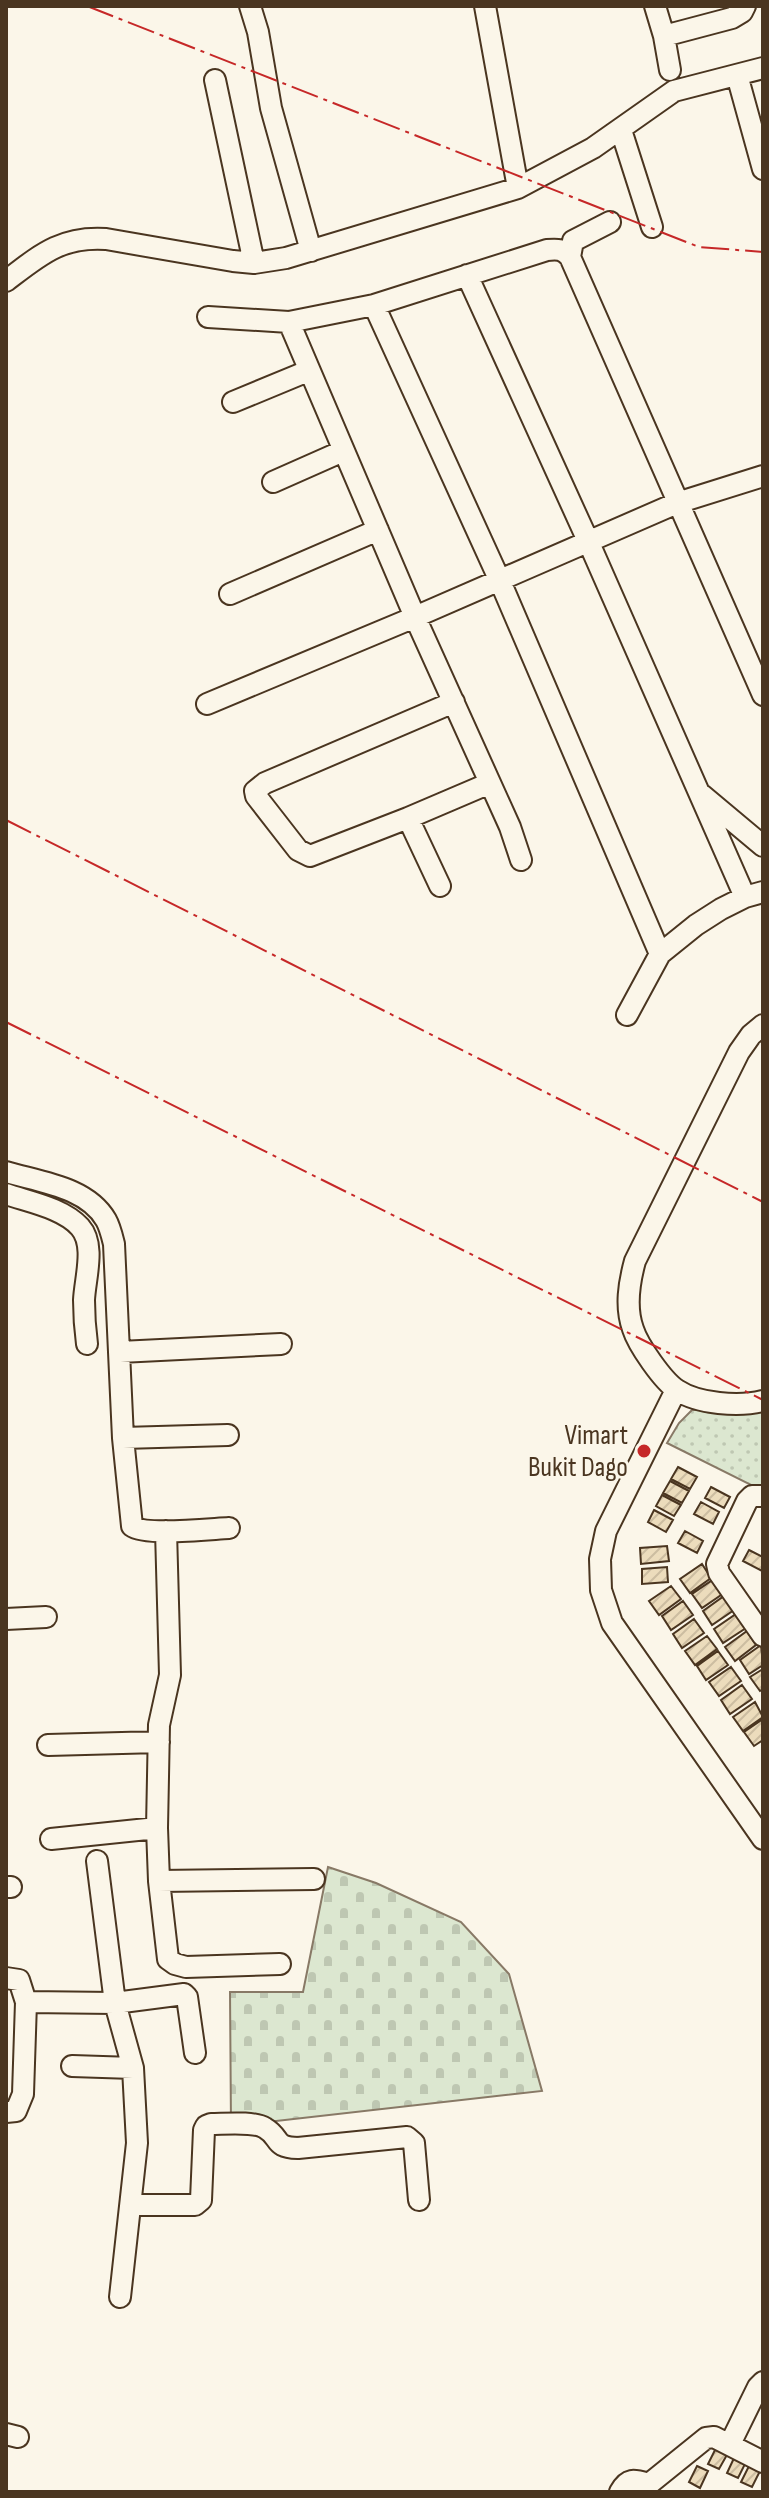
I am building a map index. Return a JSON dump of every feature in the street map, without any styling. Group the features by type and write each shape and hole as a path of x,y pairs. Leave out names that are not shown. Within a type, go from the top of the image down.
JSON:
{"street":[{"path":"250,6 258,32 271,108 311,251"},
{"path":"485,6 518,188"},
{"path":"655,6 670,70"},
{"path":"664,36 732,18 745,6"},
{"path":"6,281 60,244 87,237 254,263 311,251 518,188 593,148 674,91 763,68"},
{"path":"737,75 763,169"},
{"path":"215,80 254,263"},
{"path":"621,130 652,227"},
{"path":"570,257 573,241 610,222"},
{"path":"208,317 289,322 374,305 547,250 565,251 763,695"},
{"path":"467,275 699,792 754,895 696,925 660,954 627,1015"},
{"path":"374,305 500,581 660,954"},
{"path":"289,322 415,617 510,827 521,860"},
{"path":"233,402 308,371"},
{"path":"273,482 343,451"},
{"path":"207,704 677,503 763,476"},
{"path":"230,594 378,530"},
{"path":"454,702 265,783 255,791 256,796 298,850 310,856 490,783"},
{"path":"699,792 763,846"},
{"path":"408,818 440,886"},
{"path":"763,1025 739,1052 635,1261 629,1307 632,1329 645,1355 676,1390 708,1402 735,1404 763,1401"},
{"path":"6,1172 77,1193 92,1202 107,1221 114,1244 123,1438 132,1526 137,1530 166,1531 229,1528"},
{"path":"6,1194 57,1212 78,1225 84,1234 88,1248 84,1298 87,1344"},
{"path":"120,1352 281,1344"},
{"path":"676,1390 606,1531 600,1559 601,1590 612,1623 763,1839"},
{"path":"123,1438 228,1435"},
{"path":"763,1496 752,1496 747,1501 717,1564 719,1573 763,1636"},
{"path":"166,1531 170,1675 159,1725 157,1828 159,1881 168,1959 186,1967 280,1964"},
{"path":"6,1619 46,1617"},
{"path":"48,1745 159,1742"},
{"path":"51,1839 157,1828"},
{"path":"97,1861 115,2003 133,2068 137,2143 120,2297"},
{"path":"159,1881 314,1879"},
{"path":"6,1978 19,1980 26,2002 23,2094 16,2111 6,2112"},
{"path":"26,2002 115,2003 184,1994 195,2053"},
{"path":"72,2066 133,2068"},
{"path":"132,2205 195,2205 201,2200 204,2130 211,2124 265,2127 285,2148 407,2137 414,2143 419,2200"},
{"path":"730,2444 763,2382"},
{"path":"620,2492 633,2479 657,2488 698,2442 706,2438 714,2437 763,2462"}],"green space":[{"path":"763,1408 763,1491 667,1443 679,1423 692,1410"},
{"path":"328,1867 376,1883 461,1922 509,1974 542,2091 231,2126 230,1992 303,1992"}],"building":[{"path":"678,1467 697,1477 690,1489 671,1479"},
{"path":"670,1481 689,1491 682,1503 663,1493"},
{"path":"711,1487 730,1497 724,1508 705,1498"},
{"path":"662,1495 681,1505 674,1516 656,1506"},
{"path":"701,1502 719,1512 713,1524 694,1514"},
{"path":"654,1510 673,1520 666,1532 648,1522"},
{"path":"685,1531 703,1541 697,1553 678,1543"},
{"path":"667,1546 669,1561 641,1564 640,1548"},
{"path":"749,1550 763,1557 762,1571 743,1561"},
{"path":"702,1564 711,1578 690,1593 680,1579"},
{"path":"667,1567 668,1582 642,1584 642,1569"},
{"path":"714,1579 724,1593 702,1608 692,1594"},
{"path":"671,1586 681,1599 659,1615 649,1601"},
{"path":"724,1596 734,1610 712,1625 703,1611"},
{"path":"683,1601 693,1615 671,1630 662,1616"},
{"path":"736,1614 746,1628 723,1643 714,1629"},
{"path":"694,1619 704,1633 682,1648 673,1634"},
{"path":"747,1631 756,1645 735,1661 725,1647"},
{"path":"707,1636 717,1649 695,1665 685,1651"},
{"path":"761,1645 763,1665 749,1674 740,1660"},
{"path":"718,1651 728,1665 706,1680 697,1666"},
{"path":"731,1667 741,1681 719,1696 709,1682"},
{"path":"763,1669 763,1689 760,1691 750,1677"},
{"path":"742,1685 752,1699 730,1714 721,1700"},
{"path":"755,1702 763,1717 743,1731 733,1717"},
{"path":"763,1719 763,1740 754,1746 744,1732"},
{"path":"716,2448 728,2453 719,2469 708,2464"},
{"path":"735,2456 746,2462 738,2478 727,2473"},
{"path":"697,2466 708,2471 700,2488 689,2482"},
{"path":"749,2466 760,2471 752,2487 741,2482"}],"power":[{"path":"87,6 699,247 763,252"},
{"path":"6,820 763,1202"},
{"path":"6,1022 763,1400"}],"place":[{"name":"Vimart Bukit Dago","path":"644,1451"}]}
